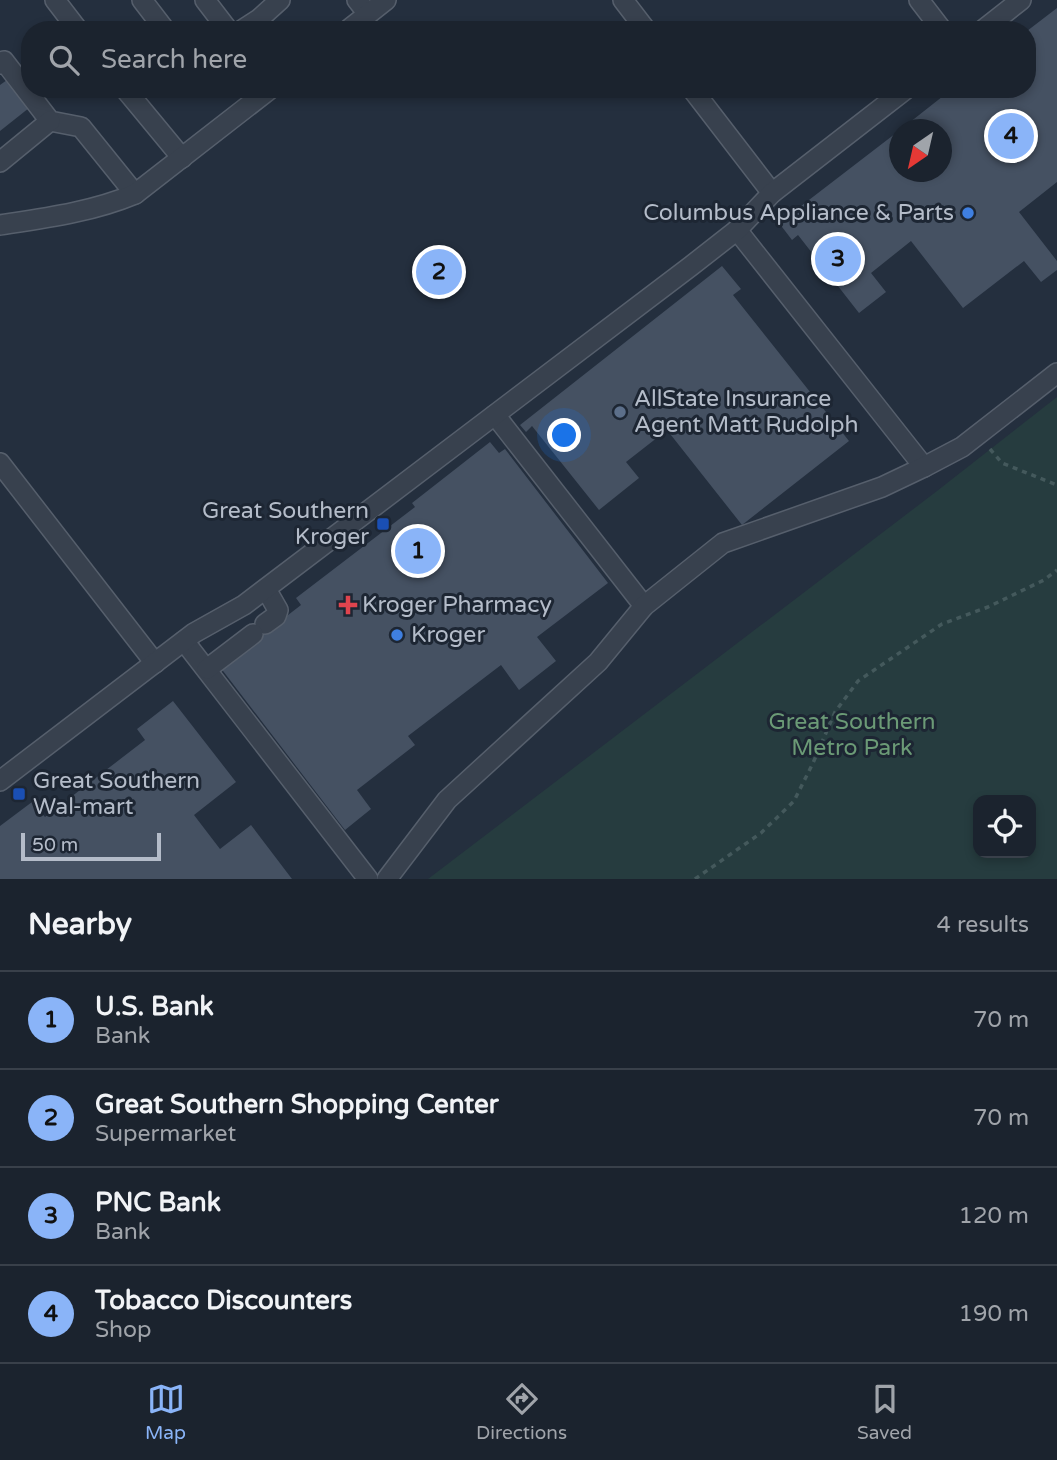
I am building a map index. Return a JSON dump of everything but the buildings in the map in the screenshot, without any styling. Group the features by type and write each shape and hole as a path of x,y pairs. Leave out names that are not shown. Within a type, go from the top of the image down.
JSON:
{"lane":[{"path":"55,0 71,21"},
{"path":"142,0 158,21"},
{"path":"205,0 221,21"},
{"path":"256,21 280,0"},
{"path":"363,7 386,0"},
{"path":"624,0 639,21"},
{"path":"919,0 935,21"},
{"path":"994,21 1021,0"},
{"path":"0,64 4,61 21,83"},
{"path":"32,98 50,121 81,127 135,194"},
{"path":"132,98 182,158"},
{"path":"0,225 79,212 112,204 135,194 259,98"},
{"path":"699,98 772,193"},
{"path":"0,781 194,633 244,605 266,589 495,415 737,230 772,193 894,98"},
{"path":"0,162 50,121"},
{"path":"737,230 924,467"},
{"path":"387,879 446,800 598,662 644,606 723,543 882,487 924,467 962,447 1057,373"},
{"path":"495,415 644,606"},
{"path":"0,463 155,663"},
{"path":"207,669 276,616 278,610 266,589"},
{"path":"184,641 368,879"}],"path":[{"path":"978,435 1002,463 1057,485"},
{"path":"695,879 761,833 794,801 835,712 858,681 942,624 988,607 1044,580 1057,570"}],"green space":[{"name":"Great Southern Metro Park","path":"1057,397 1057,879 428,879 937,491"}],"place":[{"name":"Tobacco Discounters","path":"1011,136"},
{"name":"Columbus Appliance & Parts","path":"968,213"},
{"name":"PNC Bank","path":"838,259"},
{"name":"Great Southern Shopping Center","path":"439,272"},
{"name":"AllState Insurance Agent Matt Rudolph","path":"620,412"},
{"name":"Great Southern Kroger","path":"383,524"},
{"name":"U.S. Bank","path":"418,551"},
{"name":"Kroger Pharmacy","path":"348,605"},
{"name":"Kroger","path":"397,635"},
{"name":"Great Southern Wal-mart","path":"19,794"}]}
